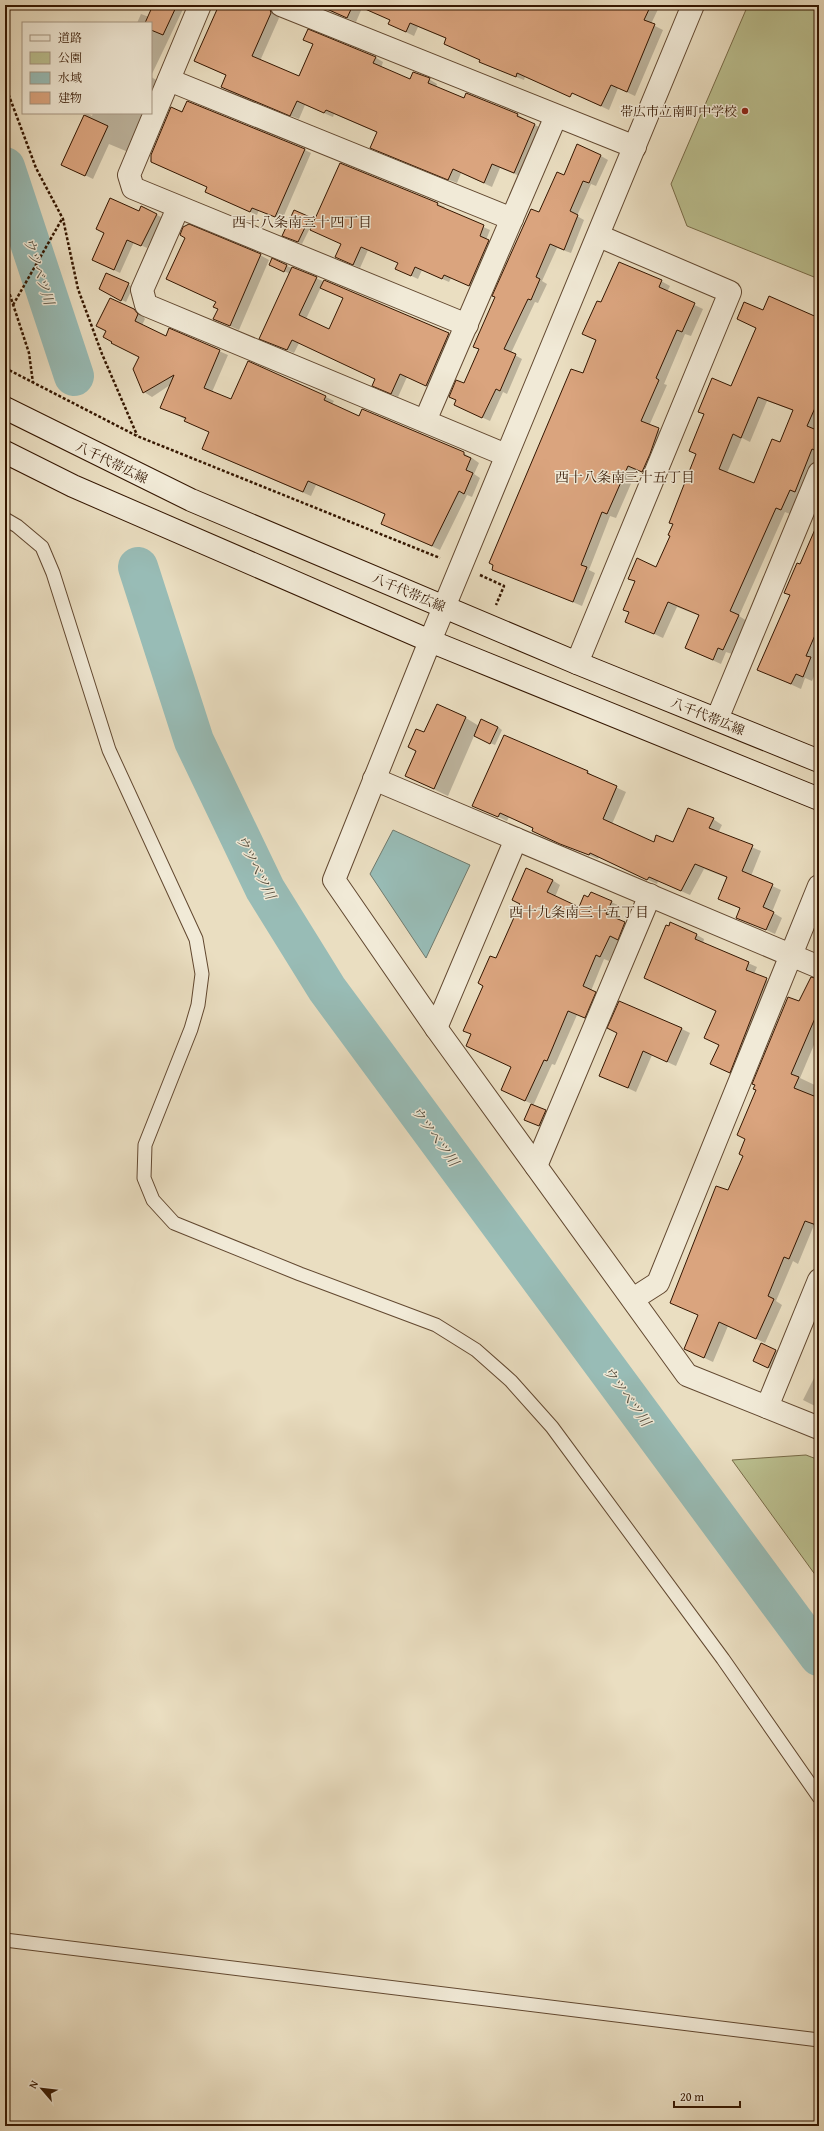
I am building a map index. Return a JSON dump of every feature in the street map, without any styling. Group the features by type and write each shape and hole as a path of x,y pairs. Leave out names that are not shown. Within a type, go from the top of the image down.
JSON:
{"street":[{"path":"200,5 129,175 133,188 178,208 467,325"},
{"path":"281,5 635,147"},
{"path":"693,5 599,236 460,566 334,880 436,1028 633,1298 687,1375 819,1428"},
{"path":"169,80 512,219"},
{"path":"425,421 556,116"},
{"path":"178,208 142,290 146,305 506,455"},
{"path":"577,663 730,292 599,236"},
{"name":"八千代帯広線","path":"5,408 191,500 577,663 819,761"},
{"path":"5,452 73,486 430,641 819,799"},
{"path":"716,719 819,473"},
{"path":"374,779 819,966"},
{"path":"436,1028 516,839"},
{"path":"633,1298 658,1284 819,886"},
{"path":"536,1166 650,895"},
{"path":"767,1407 819,1280"}],"lane":[{"path":"5,519 17,526 42,547 53,573 109,750 196,939 202,974 198,1005 191,1029 145,1145 144,1178 153,1200 174,1222 300,1274 436,1325 476,1350 511,1381 552,1427 723,1659 819,1797"},
{"path":"5,1940 819,2040"}],"path":[{"path":"5,85 36,168 62,219 78,289 102,354 137,436"},
{"path":"13,306 62,219"},
{"path":"5,280 29,353 33,384"},
{"path":"5,368 33,384 137,436 460,566 504,586 488,625"}],"green space":[{"name":"帯広市立南町中学校","path":"748,5 819,5 819,279 687,226 671,184"},
{"path":"806,1455 819,1460 819,1580 732,1460"}],"water":[{"path":"393,830 470,865 426,958 370,874"}],"building":[{"path":"153,5 177,5 163,35 152,30 152,22 145,22"},
{"path":"219,5 269,5 271,13 252,56 299,76 313,44 303,40 308,29 376,57 373,63 410,79 413,72 430,78 428,83 464,98 466,93 518,114 517,116 535,124 514,173 492,164 484,183 453,169 448,180 370,148 377,132 326,110 324,113 297,101 290,116 221,87 226,75 194,61"},
{"path":"318,5 353,5 347,18"},
{"path":"356,5 651,5 644,20 655,24 627,92 611,85 601,106 572,93 570,97 517,73 516,77 479,62 480,60 444,44 446,38 410,23 406,32 388,24 390,20"},
{"path":"187,101 305,149 275,217 252,208 250,212 205,192 207,187 151,162 151,155 171,107 182,112"},
{"path":"84,115 108,126 85,176 61,165"},
{"path":"577,144 601,155 589,183 583,181 570,211 578,215 564,250 550,244 536,277 540,279 531,300 528,299 504,349 516,354 500,391 496,389 482,418 454,405 456,400 449,397 456,380 464,383 479,349 473,347 495,297 492,296 531,209 539,212 557,172 564,175"},
{"path":"340,163 438,203 437,205 484,225 480,236 489,240 469,286 444,275 442,279 415,267 411,276 395,269 398,263 361,247 353,265 335,257 341,244 310,230"},
{"path":"110,198 139,211 141,206 157,214 141,246 127,240 114,270 92,260 104,233 96,229"},
{"path":"294,210 310,217 298,242 282,236"},
{"path":"189,224 261,254 230,326 213,319 218,309 213,307 216,302 166,279 185,238 180,235 183,227"},
{"path":"272,258 287,265 284,272 269,265"},
{"path":"619,262 662,280 659,287 695,303 682,332 677,330 656,378 659,380 641,421 659,428 650,454 642,472 628,466 607,514 602,512 581,565 587,567 573,602 492,570 493,565 489,563 571,369 583,373 596,340 582,334 597,301 601,302"},
{"path":"292,267 317,277 299,315 329,329 343,298 320,288 324,280 449,333 426,386 400,374 391,394 372,386 375,379 292,340 287,350 259,339"},
{"path":"106,273 129,283 121,301 99,289"},
{"path":"769,296 819,318 819,399 807,426 819,431 819,452 812,449 795,492 790,490 781,510 776,508 730,611 739,615 723,650 718,648 713,660 685,648 699,615 668,602 654,634 625,622 629,612 623,610 635,581 628,579 637,558 656,567 670,536 668,535 673,524 669,523 696,454 689,451 704,414 698,412 712,378 731,386 756,328 737,319 744,302 763,310","holes":["758,397 793,410 780,442 772,439 754,483 719,469 733,434 741,438"]},
{"path":"110,298 134,309 138,314 135,321 166,336 169,328 220,350 204,388 231,399 248,361 326,396 324,400 359,416 362,409 464,452 464,455 471,458 466,470 473,473 464,494 459,491 432,546 381,524 385,514 308,481 303,492 202,449 209,432 184,421 186,418 160,408 174,375 143,393 133,369 139,357 111,343 112,342 103,337 106,331 96,326"},
{"path":"819,520 819,626 806,656 811,657 803,677 796,674 791,684 757,670 790,595 784,593 797,563 800,564"},
{"path":"437,704 466,717 434,789 405,776 416,751 408,747 416,729 424,732"},
{"path":"481,719 498,727 490,744 474,736"},
{"path":"504,735 588,771 587,773 617,786 603,819 654,842 656,835 673,842 688,808 714,818 709,828 753,845 742,871 773,884 763,907 774,912 766,930 736,918 740,908 718,899 727,877 695,864 681,891 649,877 647,880 590,853 589,855 560,844 532,831 533,828 500,813 498,817 472,806"},
{"path":"526,868 553,880 547,892 579,907 584,895 588,897 591,892 612,901 606,914 625,922 618,940 610,936 600,957 596,955 583,986 596,992 585,1018 568,1011 547,1061 544,1060 525,1101 501,1090 511,1067 466,1046 471,1034 463,1031 483,986 478,983 490,956 496,958 520,904 512,900"},
{"path":"670,922 697,934 695,939 749,962 746,970 767,978 730,1073 710,1064 719,1045 704,1038 716,1011 644,978 666,925 669,926"},
{"path":"811,977 819,979 819,1009 791,1074 799,1077 794,1088 819,1098 819,1226 805,1221 789,1259 784,1257 768,1296 774,1299 756,1339 719,1322 704,1358 684,1349 698,1315 670,1303 716,1186 728,1190 743,1156 739,1154 745,1139 737,1135 756,1090 753,1089 755,1085 752,1084 788,997 799,1001"},
{"path":"619,1001 682,1028 667,1062 643,1051 628,1088 599,1076 617,1033 607,1028"},
{"path":"531,1104 546,1110 539,1126 524,1120"},
{"path":"761,1343 776,1350 768,1368 753,1361"}],"waterway":[{"name":"ウツベツ川","path":"5,167 74,376"},
{"name":"ウツベツ川","path":"138,567 194,741 265,889 327,989 819,1656"}],"place":[{"name":"帯広市立南町中学校","path":"745,111"}],"district":[{"name":"西十八条南三十四丁目","path":"302,222"},
{"name":"西十八条南三十五丁目","path":"625,477"},
{"name":"西十九条南三十五丁目","path":"579,912"}]}
